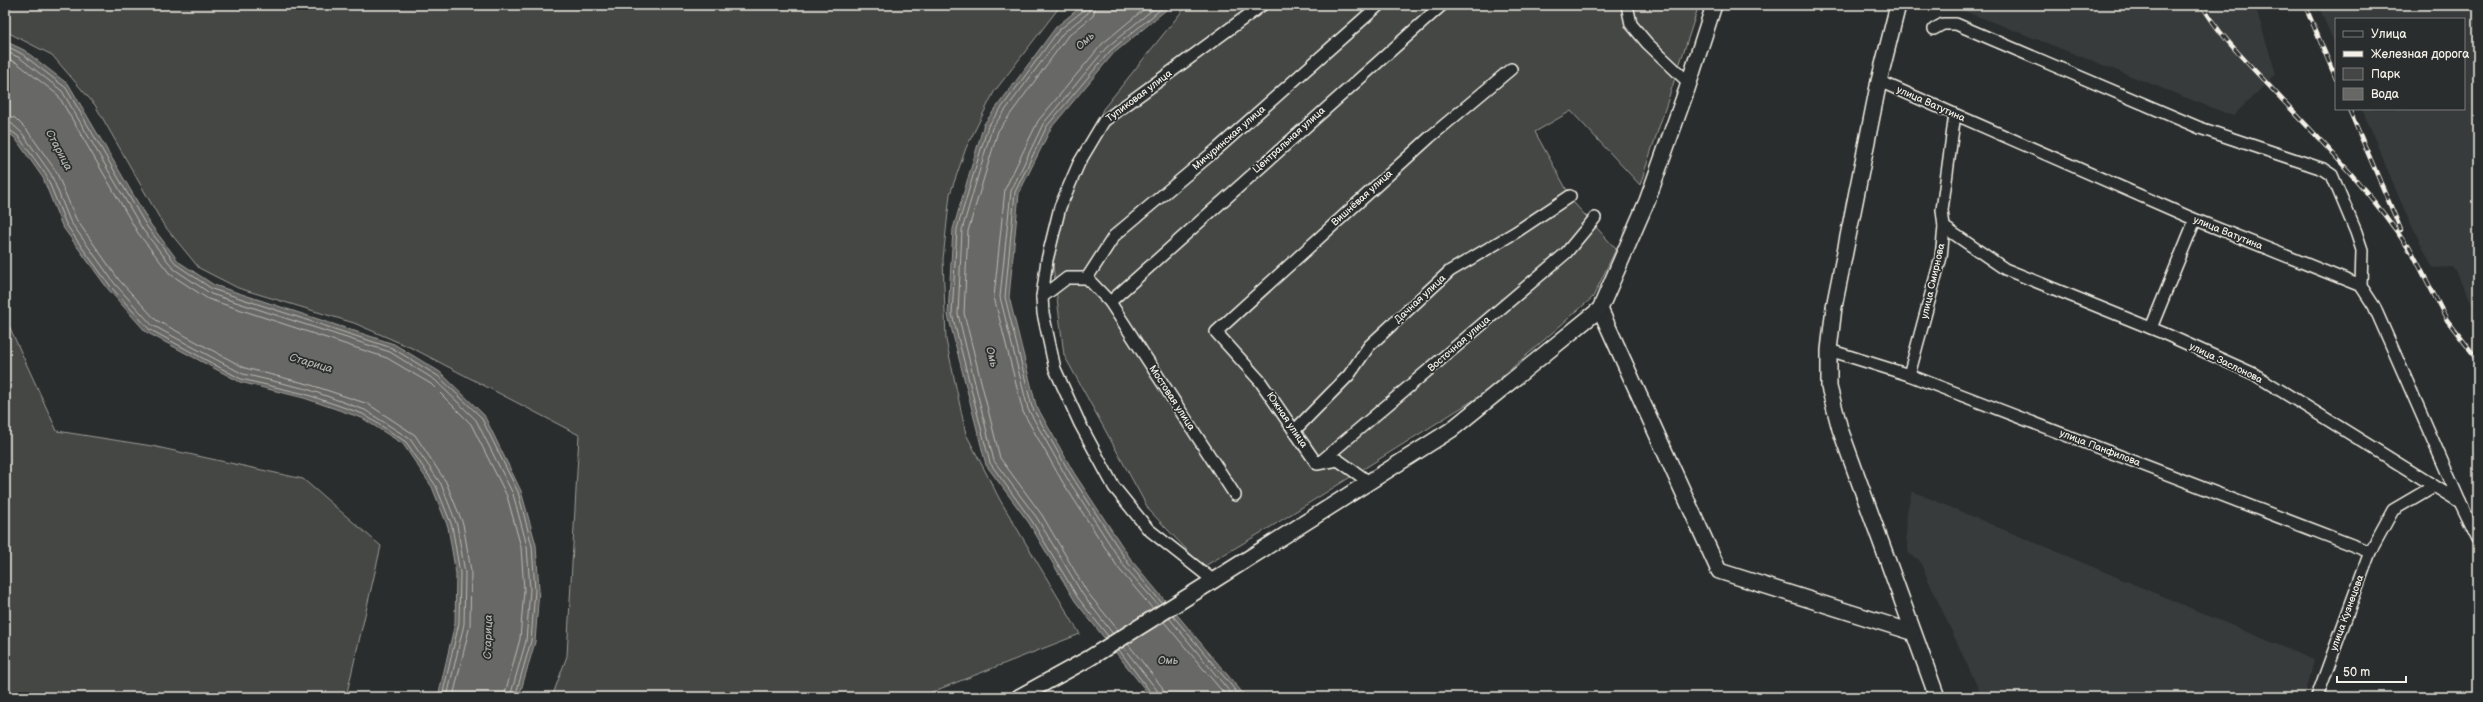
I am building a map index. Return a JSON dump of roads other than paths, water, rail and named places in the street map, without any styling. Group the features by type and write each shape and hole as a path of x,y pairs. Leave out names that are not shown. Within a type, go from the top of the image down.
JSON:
{"main road":[{"path":"1019,697 1088,659 1451,430 1600,309 1647,200 1689,83 1714,5"},
{"path":"1898,5 1879,81 1834,307 1829,350 1828,387 1840,429 1912,632 1937,697"},
{"path":"1600,309 1719,571 1912,632"}],"street":[{"name":"Тупиковая улица","path":"1211,582 1148,529 1114,486 1080,424 1055,369 1043,313 1042,296 1047,260 1060,207 1079,163 1104,121 1262,5"},
{"name":"Мичуринская улица","path":"1087,278 1114,236 1216,150 1380,5"},
{"name":"Центральная улица","path":"1110,302 1139,278 1308,123 1442,5"},
{"path":"1627,5 1631,24 1647,43 1689,83"},
{"path":"1934,29 1943,24 1956,24 2200,128 2323,169 2332,175 2362,250 2361,286 2374,306 2460,502 2478,539"},
{"name":"Вишнёвая улица","path":"1216,332 1430,137 1511,69"},
{"name":"улица Ватутина","path":"1879,81 2195,220 2361,286"},
{"name":"улица Смирнова","path":"1909,375 1941,257 1944,227 1942,210 1955,114"},
{"name":"Дачная улица","path":"1294,431 1348,375 1369,346 1450,271 1516,232 1570,196"},
{"name":"Восточная улица","path":"1317,464 1566,253 1595,218"},
{"path":"2151,328 2195,220"},
{"name":"улица Заслонова","path":"1944,227 2005,268 2151,328 2254,374 2460,502"},
{"path":"1042,296 1067,278 1087,278"},
{"name":"Мостовая улица","path":"1087,278 1110,302 1235,495"},
{"name":"Южная улица","path":"1216,332 1260,381 1317,464"},
{"name":"улица Панфилова","path":"1829,350 1909,375 2370,552"},
{"path":"1317,464 1338,460 1369,482"},
{"name":"улица Кузнецова","path":"2317,697 2370,552 2393,510 2434,486"}],"water":[{"name":"Омь","path":"1083,5 1172,5 1113,54 1051,128 1019,193 1009,297 1036,405 1074,473 1132,561 1246,697 1151,697 1075,601 1029,523 986,465 948,315 953,229 984,124 1056,27"},
{"name":"Старица","path":"5,41 24,50 69,85 151,225 179,262 214,285 394,344 440,372 484,415 521,491 536,545 539,590 535,642 519,697 438,697 455,623 456,574 448,527 432,487 403,444 362,418 304,398 240,382 146,332 108,289 62,226 43,178 15,138 5,130"}],"railway":[{"path":"2202,5 2217,28 2236,50 2329,149 2363,188 2411,252"},
{"path":"2305,5 2335,77"},
{"path":"2349,110 2401,230"},
{"path":"2409,246 2447,320 2478,360"}]}
